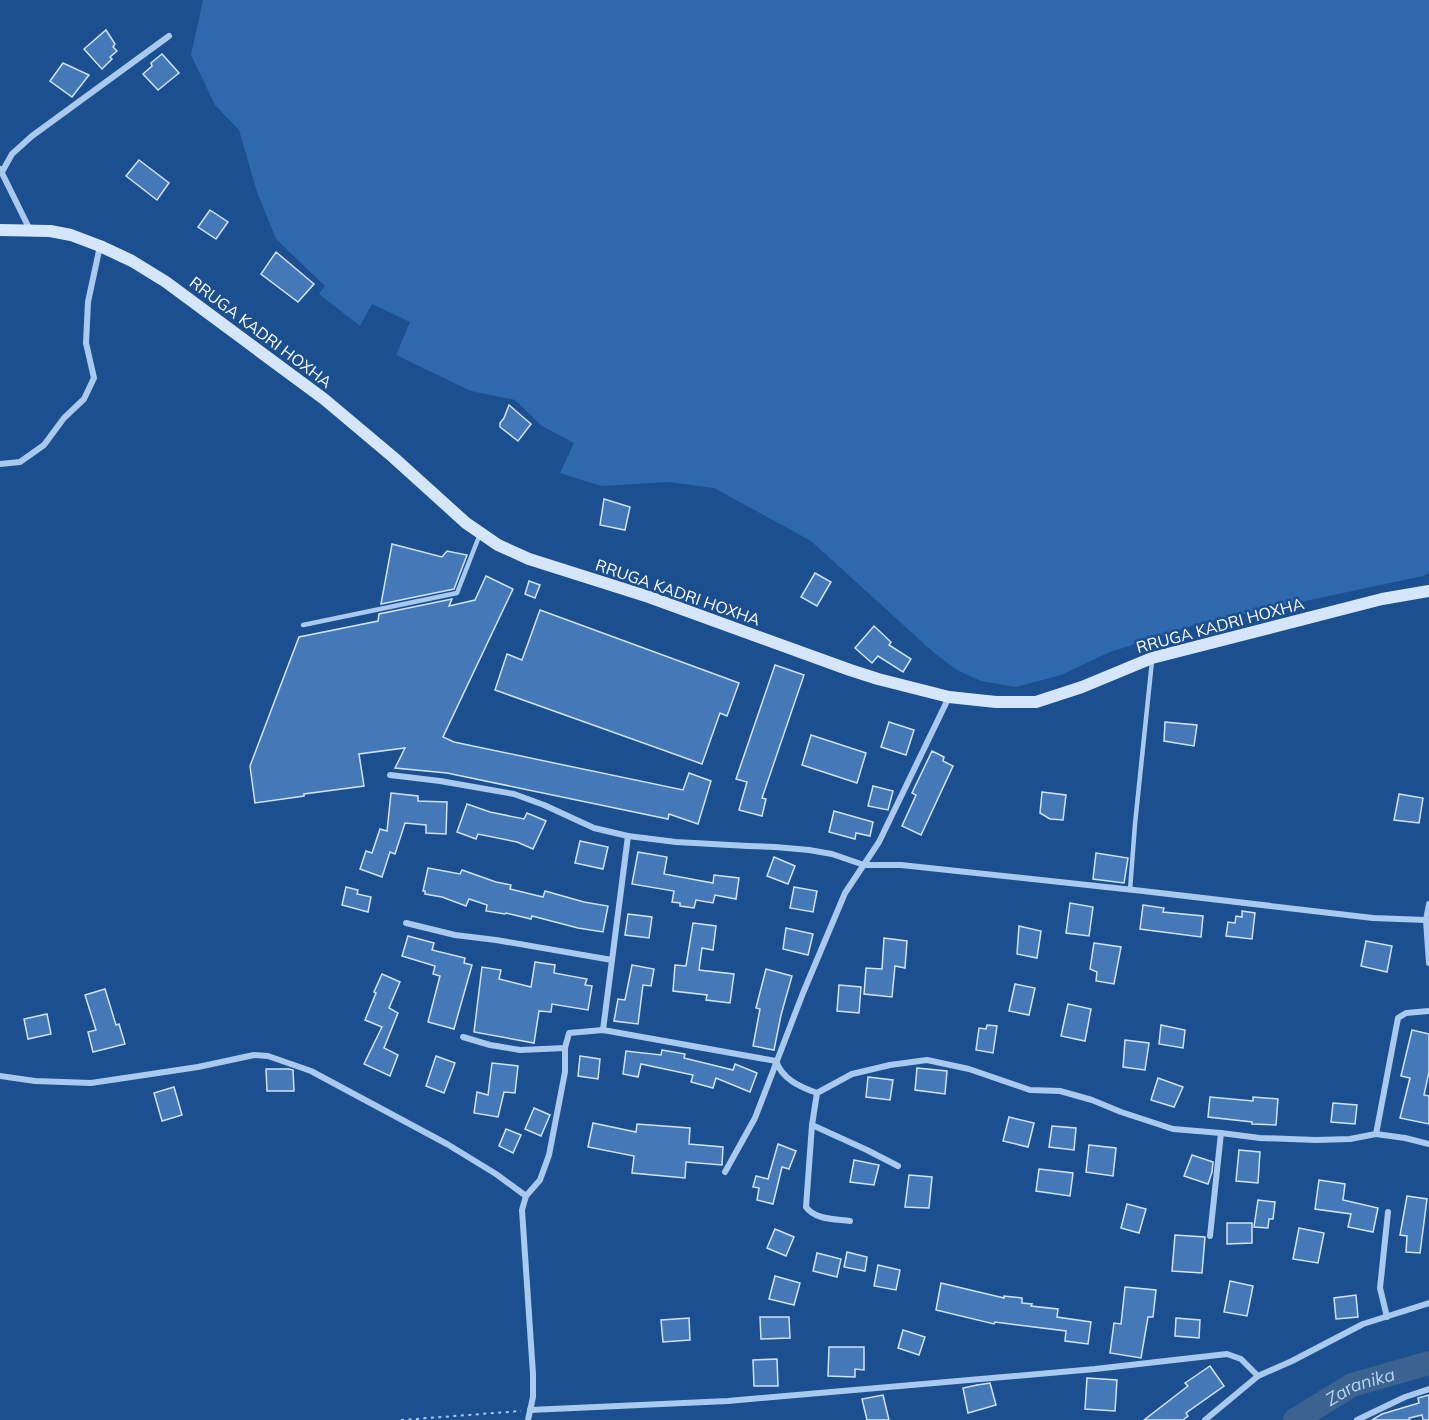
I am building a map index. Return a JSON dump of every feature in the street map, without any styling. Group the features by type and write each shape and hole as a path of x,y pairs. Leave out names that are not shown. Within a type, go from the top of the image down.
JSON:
{"main road":[{"name":"RRUGA KADRI HOXHA","path":"0,230 50,231 71,235 132,261 166,282 324,399 480,534 498,544 529,559 649,597 860,673 949,698 996,702 1036,702 1082,687 1152,658 1382,598 1429,591"}],"street":[{"path":"31,230 1,170 12,154 32,136 169,36"},
{"path":"0,464 20,462 44,445 64,418 84,399 94,378 86,343 88,302 100,246"},
{"path":"725,1172 755,1118 803,993 845,894 879,842 949,698"},
{"path":"390,775 514,794 594,828 628,836 676,842 809,850 832,854 864,865 901,865 1373,918 1426,920"},
{"path":"603,1030 628,836"},
{"path":"1429,904 1426,920 1429,963"},
{"path":"406,923 455,935 612,960"},
{"path":"1376,1134 1398,1018 1406,1013 1429,1011"},
{"path":"528,1420 533,1397 533,1374 522,1210 526,1196 540,1180 549,1155 565,1072 565,1048 569,1033 603,1030 776,1061"},
{"path":"463,1037 520,1050 565,1048"},
{"path":"0,1076 35,1081 91,1083 198,1067 254,1055 268,1056 311,1071 437,1138 496,1174 526,1196"},
{"path":"817,1093 852,1074 890,1065 927,1060 969,1069 1030,1090 1060,1091 1071,1094 1173,1129 1260,1138 1316,1140 1350,1139 1376,1134 1429,1144"},
{"path":"776,1061 779,1070 788,1078 817,1093"},
{"path":"817,1093 812,1125 806,1207 810,1213 818,1216 850,1221"},
{"path":"812,1125 867,1149 898,1166"},
{"path":"1210,1236 1221,1133"},
{"path":"1387,1317 1380,1288 1388,1212"},
{"path":"1205,1420 1258,1376 1363,1324 1429,1304"},
{"path":"530,1410 740,1400 1095,1370 1227,1354 1241,1359 1258,1376"},
{"path":"1357,1420 1405,1397 1429,1389"}],"lane":[{"path":"303,625 457,593 480,534"},
{"path":"1130,890 1152,658"}],"path":[{"path":"401,1420 530,1410"}],"shaded area":[{"path":"203,0 1429,0 1429,573 1201,623 1110,652 1061,675 1016,687 981,681 957,670 933,652 811,541 714,488 668,482 601,486 560,473 574,443 542,426 515,400 471,391 396,355 410,322 372,304 360,326 319,294 325,286 276,239 257,192 239,130 215,105 191,55"}],"building":[{"path":"106,30 117,51 102,69 84,49"},
{"path":"162,54 179,73 158,90 143,74"},
{"path":"63,63 89,75 72,97 50,81"},
{"path":"139,160 169,183 157,200 126,176"},
{"path":"210,210 228,222 216,239 198,227"},
{"path":"276,252 314,284 298,302 261,274"},
{"path":"509,405 531,424 518,441 500,427"},
{"path":"604,499 630,507 625,530 600,525"},
{"path":"392,544 442,557 447,551 467,555 454,589 381,604"},
{"path":"815,573 831,582 817,606 801,597"},
{"path":"486,576 513,589 443,737 454,742 683,790 689,773 711,781 698,824 669,814 668,819 447,773 395,768 405,748 359,754 364,786 255,803 250,766 299,637 378,621 379,614 452,599 449,606 475,600"},
{"path":"529,581 540,585 535,598 525,594"},
{"path":"540,610 739,683 727,716 720,713 702,764 495,690 507,654 522,660"},
{"path":"874,626 891,642 889,645 911,659 903,672 878,656 872,663 855,648"},
{"path":"775,665 804,675 762,798 766,799 762,816 739,810 747,782 736,779"},
{"path":"889,722 914,730 906,755 881,747"},
{"path":"1165,722 1197,725 1194,746 1164,741"},
{"path":"811,735 866,753 857,783 802,765"},
{"path":"932,751 944,757 943,761 953,766 921,835 902,826 916,795 912,793"},
{"path":"873,786 893,791 888,810 868,806"},
{"path":"1042,792 1066,795 1063,820 1050,819 1040,813"},
{"path":"391,793 418,796 418,801 447,802 446,834 426,833 426,825 405,823 395,854 390,852 382,877 360,869 366,851 372,853 380,829 387,831"},
{"path":"1399,794 1423,798 1419,823 1394,820"},
{"path":"467,804 490,812 524,819 527,813 546,821 533,849 517,842 478,834 476,839 457,832"},
{"path":"834,811 873,822 870,836 856,833 855,839 829,832"},
{"path":"580,841 608,847 603,869 575,863"},
{"path":"638,852 667,857 664,874 713,883 714,875 739,878 736,899 715,895 713,903 696,900 694,908 680,906 680,903 672,902 674,891 632,884"},
{"path":"1096,853 1128,858 1124,883 1093,879"},
{"path":"774,857 795,866 788,884 767,876"},
{"path":"428,868 460,874 462,870 511,885 510,889 543,897 545,891 608,906 603,932 532,916 531,919 486,911 487,905 469,899 466,906 442,897 425,894 423,891"},
{"path":"346,887 358,890 357,894 371,897 368,912 342,905"},
{"path":"794,887 817,891 813,912 790,908"},
{"path":"1070,903 1093,907 1089,936 1066,933"},
{"path":"1143,905 1164,908 1163,912 1203,916 1201,937 1140,929"},
{"path":"1242,911 1255,913 1252,939 1226,936 1228,922 1235,923 1236,916 1242,917"},
{"path":"628,914 652,917 649,938 625,935"},
{"path":"693,923 716,926 713,950 702,948 699,970 734,974 730,1003 706,1000 707,995 673,991 675,965 686,966"},
{"path":"1019,926 1041,931 1037,958 1017,954"},
{"path":"786,928 813,934 808,955 783,949"},
{"path":"408,936 434,943 432,950 465,958 464,963 472,965 454,1029 428,1022 440,976 433,974 435,966 402,956"},
{"path":"884,938 907,941 905,968 895,966 892,997 864,994 866,968 882,969"},
{"path":"1366,941 1392,946 1387,972 1361,966"},
{"path":"1094,943 1121,947 1114,984 1096,981 1097,972 1090,969"},
{"path":"535,962 555,965 554,973 587,979 585,985 592,986 588,1010 552,1004 551,1012 539,1011 534,1043 474,1032 482,967 501,970 499,979 531,987"},
{"path":"632,965 654,969 651,986 643,985 638,1024 614,1021 618,999 625,1000"},
{"path":"766,969 792,976 774,1050 753,1046 760,1009 756,1008"},
{"path":"382,974 400,982 389,1008 398,1013 384,1048 398,1055 390,1076 364,1064 382,1027 365,1020"},
{"path":"1015,984 1035,988 1029,1015 1009,1011"},
{"path":"839,985 861,987 859,1013 837,1011"},
{"path":"105,989 116,1025 119,1024 125,1044 93,1052 88,1032 96,1030 85,995"},
{"path":"1068,1004 1091,1009 1085,1041 1061,1036"},
{"path":"47,1014 51,1034 28,1039 24,1019"},
{"path":"987,1025 997,1026 993,1053 976,1050 979,1028 986,1029"},
{"path":"1161,1025 1185,1030 1183,1048 1159,1044"},
{"path":"1412,1030 1429,1034 1429,1072 1424,1095 1429,1096 1429,1124 1400,1118 1410,1078 1401,1076"},
{"path":"1125,1040 1149,1043 1145,1070 1123,1067"},
{"path":"662,1050 685,1054 684,1058 733,1070 735,1064 757,1073 750,1092 716,1078 713,1088 691,1082 693,1075 641,1064 638,1077 623,1074 626,1051 661,1055"},
{"path":"436,1056 455,1063 444,1093 426,1086"},
{"path":"580,1056 600,1059 598,1079 578,1076"},
{"path":"492,1063 518,1066 515,1093 504,1092 498,1117 474,1113 477,1092 488,1095"},
{"path":"917,1068 947,1071 945,1094 915,1090"},
{"path":"266,1069 293,1070 294,1091 267,1091"},
{"path":"868,1077 893,1080 890,1100 866,1097"},
{"path":"1158,1078 1183,1087 1174,1107 1151,1100"},
{"path":"174,1087 182,1115 162,1121 154,1093"},
{"path":"1210,1097 1253,1101 1253,1097 1278,1099 1276,1125 1252,1124 1252,1122 1208,1117"},
{"path":"1333,1103 1357,1105 1355,1124 1331,1122"},
{"path":"534,1108 550,1115 541,1136 525,1129"},
{"path":"1009,1117 1034,1123 1028,1147 1003,1141"},
{"path":"593,1123 636,1132 637,1124 690,1128 689,1144 723,1147 722,1165 686,1162 685,1178 632,1173 634,1156 588,1147"},
{"path":"1052,1126 1076,1128 1074,1150 1049,1147"},
{"path":"506,1129 521,1135 513,1153 499,1146"},
{"path":"778,1144 796,1151 789,1169 782,1167 773,1204 757,1200 759,1188 753,1187 756,1176 768,1179"},
{"path":"1089,1145 1116,1148 1113,1176 1086,1172"},
{"path":"1239,1150 1260,1152 1258,1183 1236,1181"},
{"path":"1192,1155 1213,1162 1208,1184 1184,1176"},
{"path":"854,1160 879,1165 874,1185 850,1182"},
{"path":"1039,1169 1073,1173 1070,1196 1036,1191"},
{"path":"909,1175 932,1177 929,1208 905,1207"},
{"path":"1319,1180 1345,1184 1343,1200 1378,1208 1373,1232 1348,1227 1351,1214 1315,1209"},
{"path":"1407,1196 1427,1199 1420,1253 1406,1252 1407,1236 1400,1235"},
{"path":"1258,1200 1275,1202 1273,1219 1269,1219 1268,1228 1254,1227"},
{"path":"1127,1204 1146,1209 1139,1233 1121,1228"},
{"path":"1227,1223 1252,1223 1252,1243 1227,1244"},
{"path":"1299,1228 1324,1233 1318,1263 1293,1259"},
{"path":"775,1229 794,1237 786,1256 767,1248"},
{"path":"1175,1235 1205,1237 1202,1273 1172,1271"},
{"path":"847,1252 867,1257 865,1271 844,1267"},
{"path":"817,1253 841,1259 837,1277 813,1271"},
{"path":"878,1265 900,1270 896,1290 874,1286"},
{"path":"775,1276 800,1283 794,1305 769,1299"},
{"path":"1230,1281 1253,1286 1247,1316 1224,1312"},
{"path":"941,1283 1004,1298 1004,1296 1022,1298 1022,1303 1032,1304 1031,1306 1058,1309 1057,1317 1091,1322 1088,1344 1065,1341 1066,1331 995,1322 994,1324 936,1310"},
{"path":"1125,1287 1156,1290 1153,1317 1148,1317 1141,1358 1110,1353 1114,1323 1121,1324"},
{"path":"1356,1295 1358,1317 1336,1319 1334,1298"},
{"path":"760,1317 789,1317 790,1338 761,1339"},
{"path":"689,1318 690,1340 663,1342 661,1320"},
{"path":"1176,1318 1200,1320 1199,1338 1175,1336"},
{"path":"903,1330 925,1337 919,1355 898,1348"},
{"path":"829,1347 864,1347 864,1370 855,1369 855,1377 828,1376"},
{"path":"777,1359 778,1386 754,1386 753,1360"},
{"path":"1210,1366 1224,1386 1186,1413 1188,1416 1183,1420 1144,1420 1188,1386 1185,1383"},
{"path":"1087,1378 1117,1380 1115,1411 1085,1409"},
{"path":"990,1383 996,1405 968,1413 963,1388"},
{"path":"883,1395 889,1420 867,1420 862,1399"},
{"path":"1429,1395 1429,1420 1423,1420 1422,1415 1409,1418 1410,1420 1372,1420 1382,1414 1419,1403 1418,1398"}],"waterway":[{"name":"Zaranika","path":"1295,1420 1352,1385 1429,1363"}]}
